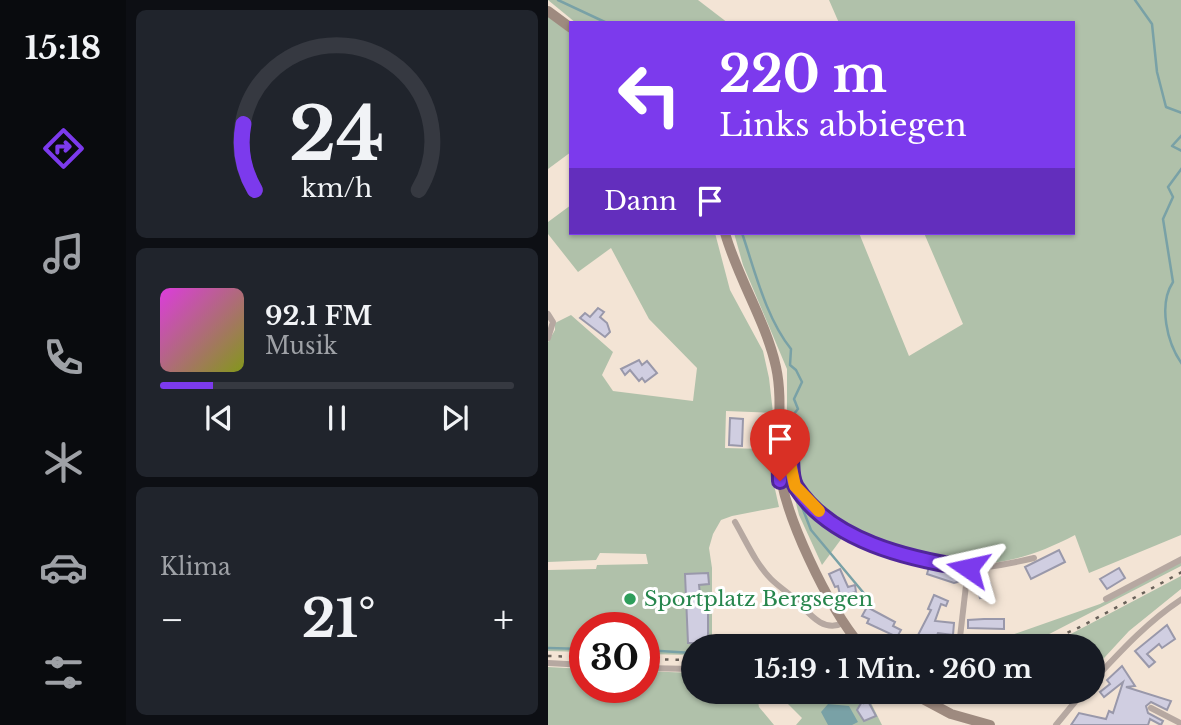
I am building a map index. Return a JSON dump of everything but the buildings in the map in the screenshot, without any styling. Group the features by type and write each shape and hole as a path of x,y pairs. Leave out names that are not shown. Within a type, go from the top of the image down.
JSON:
{"street":[{"path":"548,11 569,27"},
{"path":"726,235 737,271 765,333 777,368 780,396 779,471 785,501 843,623 852,634"},
{"path":"548,314 553,322 548,338"},
{"path":"779,440 785,441 789,446 790,472 795,486 841,529 854,537 900,552 968,568 1033,558"},
{"path":"735,522 770,578 821,623 833,626 843,623"},
{"path":"1106,598 1181,558"},
{"path":"960,634 968,568"},
{"path":"1105,668 1163,611 1181,599"},
{"path":"548,663 569,664"},
{"path":"660,667 681,668"},
{"path":"932,704 950,714 990,725"},
{"path":"1056,725 1073,704"},
{"path":"1151,708 1170,715 1181,724"}],"green space":[{"path":"548,0 698,0 725,21 574,21"},
{"path":"829,0 1181,0 1181,535 1089,573 1075,535 1038,552 1013,559 961,565 914,556 857,536 824,513 801,490 793,472 787,437 787,369 743,265 735,235 860,235 909,356 963,324 925,235 1075,235 1075,21 838,21"},
{"path":"548,16 569,32 569,153 548,169"},
{"path":"569,206 569,235 716,235 730,290 763,351 773,413 726,411 725,448 766,449 779,507 721,520 709,548 712,568 712,634 681,634 681,655 660,654 660,612 569,612 569,652 548,651 548,570 648,564 646,554 600,553 596,560 548,562 548,342 555,330 555,323 571,315 613,352 602,375 613,391 693,401 697,368 649,319 611,248 578,272 548,234 548,222"},
{"path":"790,480 845,534 822,565 799,515"},
{"path":"1181,562 1181,566 1049,634 1014,634 1100,604"},
{"path":"1181,576 1181,589 1129,631 1105,657 1105,634 1071,634"},
{"path":"548,667 569,668 569,703 660,703 660,672 681,673 681,704 758,704 774,725 548,725"},
{"path":"788,704 872,704 882,725 796,725 802,718"}],"water":[{"path":"828,704 849,706 858,722 852,725 828,725 821,712"}],"waterway":[{"path":"558,0 603,21"},
{"path":"1135,0 1152,24 1157,72 1166,107 1182,113"},
{"path":"1182,135 1172,146 1182,151"},
{"path":"1182,168 1168,187 1173,197 1163,219 1173,282 1166,302 1166,324 1172,346 1182,364"},
{"path":"743,235 768,309 791,349 790,365 802,382 794,399 798,409 793,415 791,447"},
{"path":"802,507 811,530 867,597 865,604"},
{"path":"548,648 569,649"},
{"path":"660,651 681,652"}],"railway":[{"path":"1065,634 1182,572"},
{"path":"548,656 569,657"},
{"path":"660,659 681,660"}],"slow traffic":[{"path":"790,463 795,486 819,511"}],"place":[{"name":"Sportplatz Bergsegen","path":"630,599"}],"route":[{"path":"780,481 779,440 788,443 790,472 795,486 841,529 854,537 900,552 968,568"}]}
